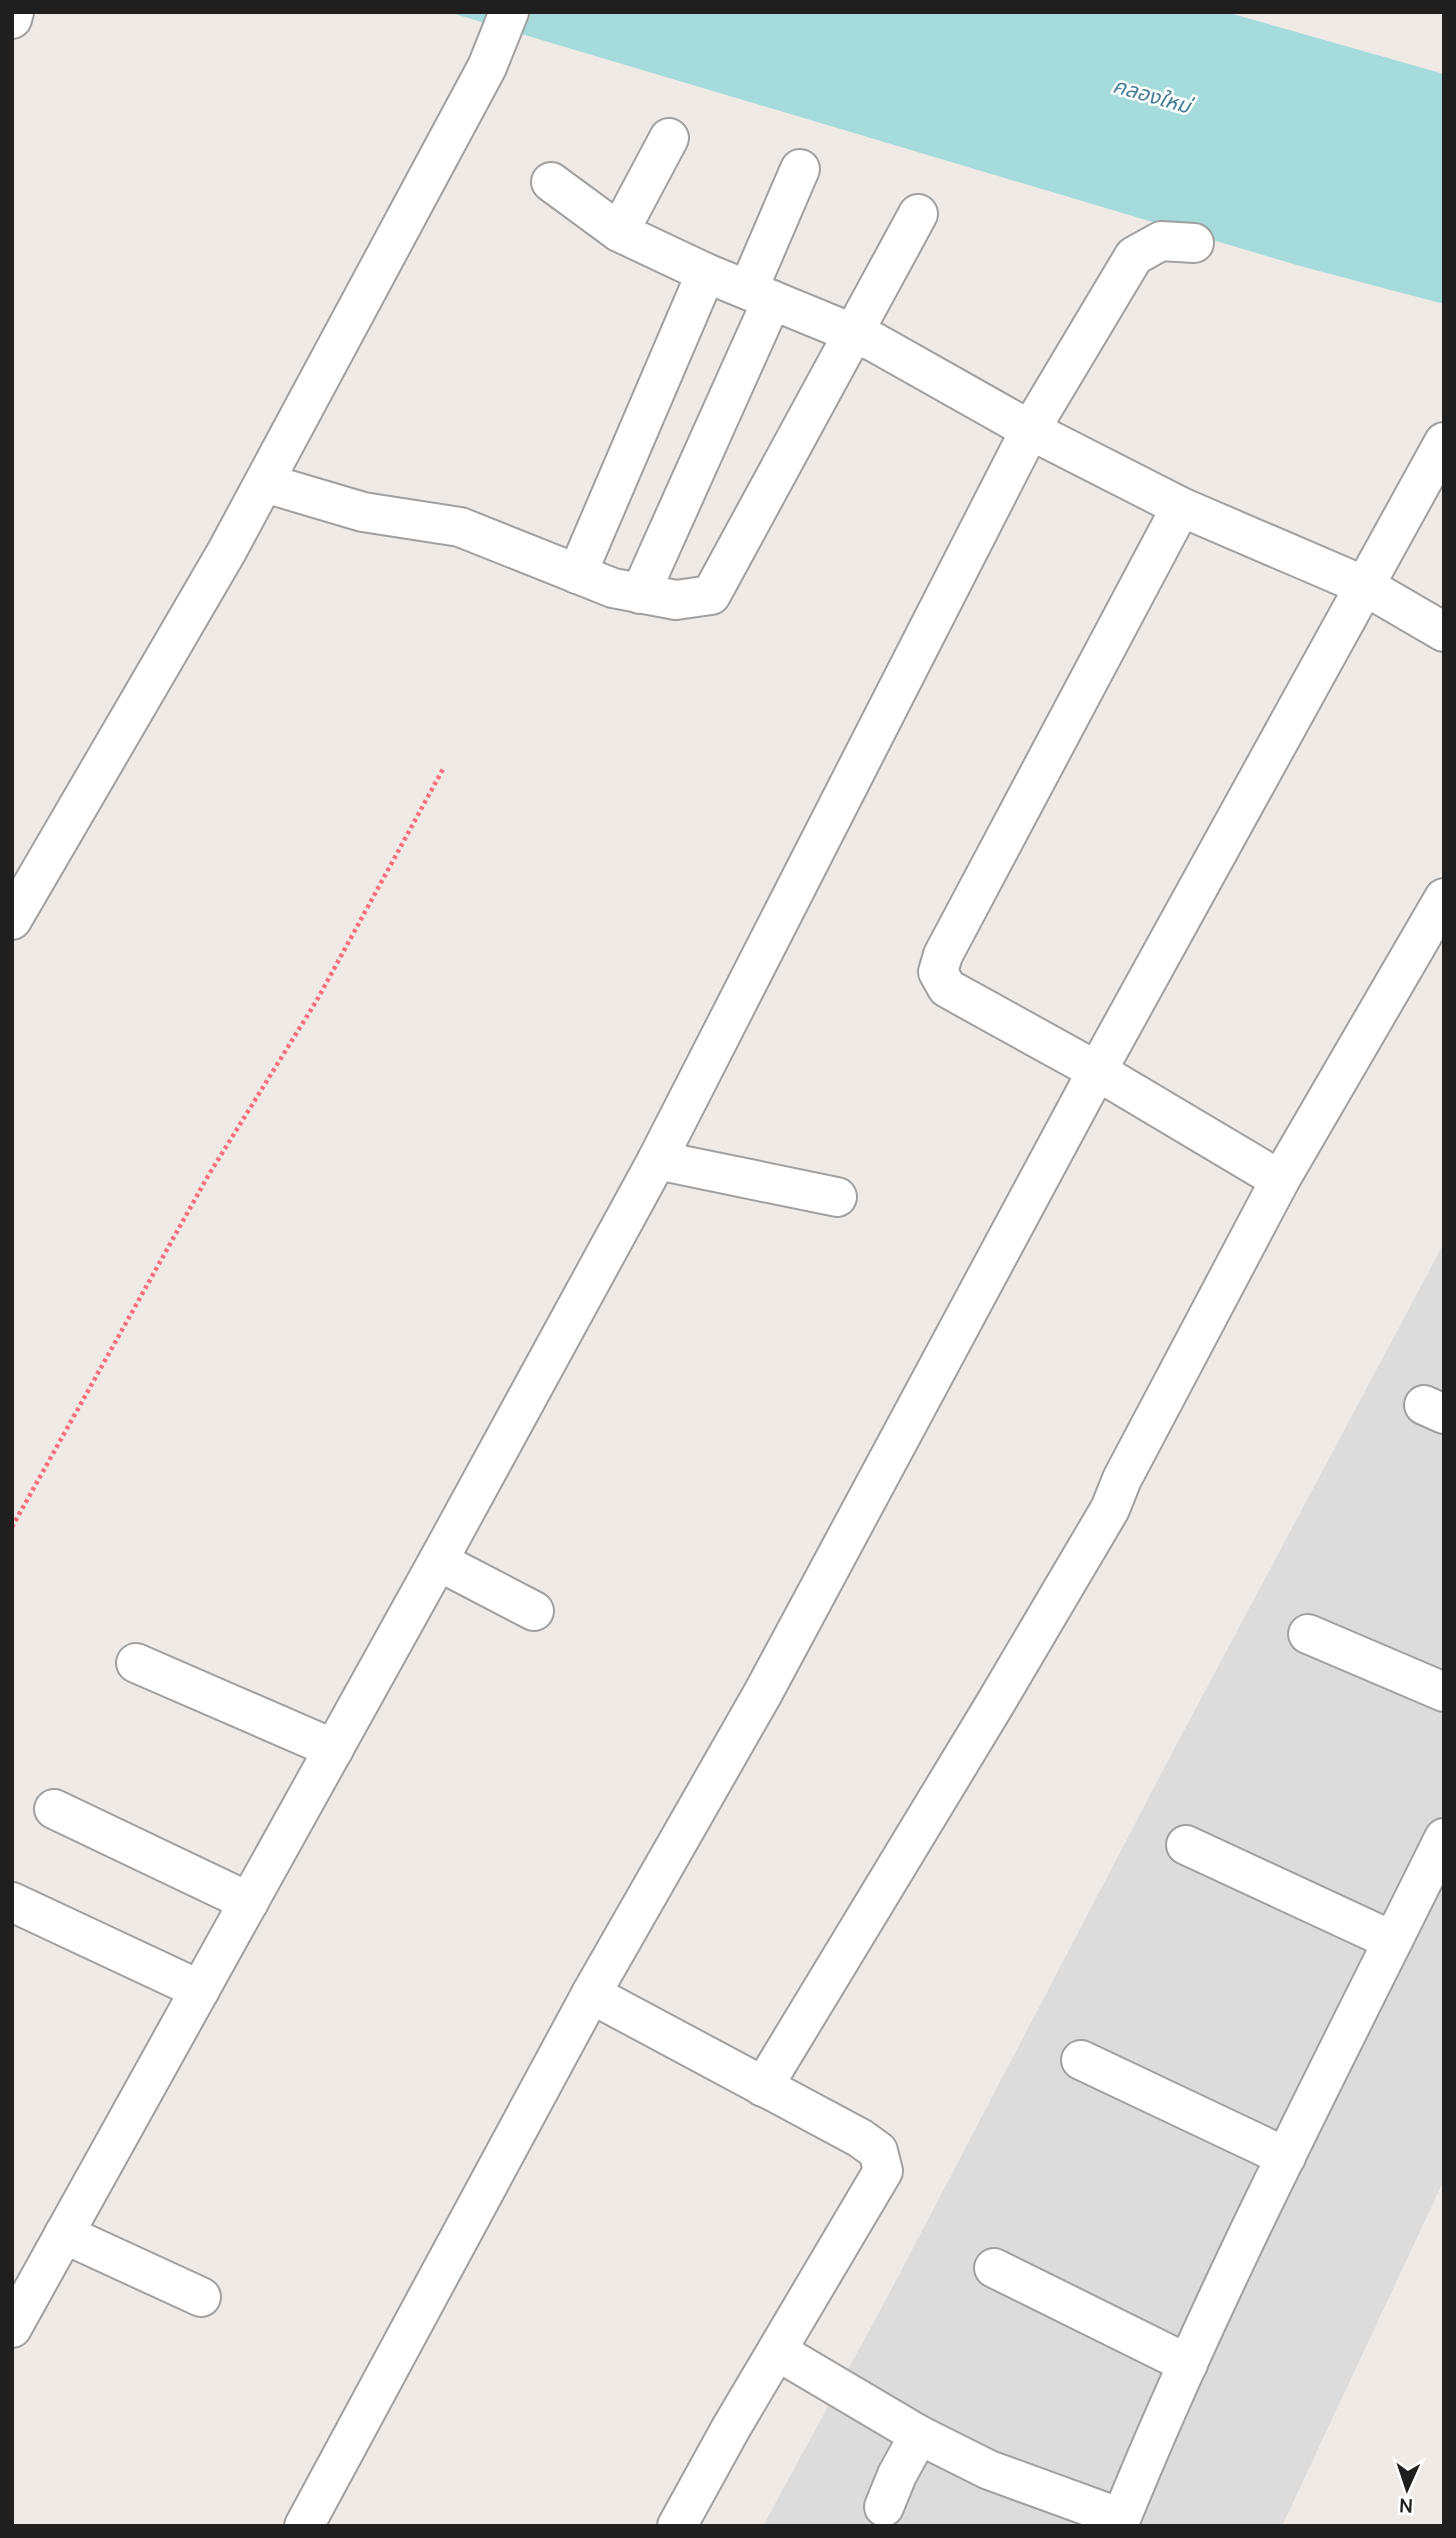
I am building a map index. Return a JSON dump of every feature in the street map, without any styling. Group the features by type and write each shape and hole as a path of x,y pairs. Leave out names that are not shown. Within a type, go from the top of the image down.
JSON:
{"street":[{"path":"12,19 14,12"},
{"path":"12,920 265,483 487,67 509,12"},
{"path":"618,232 669,138"},
{"path":"640,594 760,295 800,169"},
{"path":"551,182 618,232 706,273 874,342 1030,430 1181,507 1365,586 1444,632"},
{"path":"265,483 363,512 460,527 613,588 676,600 711,595 918,214"},
{"path":"12,2328 438,1561 657,1160 1030,430 1135,256 1161,241 1194,243"},
{"path":"577,574 706,273"},
{"path":"304,2526 591,1994 763,1693 1097,1071 1444,442"},
{"path":"1181,507 943,955 938,972 947,988 1097,1071 1280,1180"},
{"path":"763,2087 1110,1509 1122,1479 1280,1180 1444,898"},
{"path":"657,1160 836,1197"},
{"path":"438,1561 534,1611"},
{"path":"1308,1634 1444,1692"},
{"path":"136,1663 334,1749"},
{"path":"54,1809 249,1902"},
{"path":"777,2351 919,2435 989,2470 1120,2522 1188,2364 1286,2157 1444,1838"},
{"path":"1186,1845 1393,1941"},
{"path":"12,1902 200,1990"},
{"path":"591,1994 860,2138 878,2151 883,2171 677,2526"},
{"path":"1081,2060 1286,2157"},
{"path":"64,2234 201,2297"},
{"path":"994,2268 1188,2364"},
{"path":"884,2507 897,2475 919,2435"}],"path":[{"path":"12,1527 208,1176 317,1000 443,769"}],"shaded area":[{"path":"1444,1243 1444,2180 1282,2526 763,2526 889,2294 1171,1755"}],"water":[{"name":"คลองใหม่","path":"448,12 1226,12 1444,74 1444,304 1300,266"}]}
